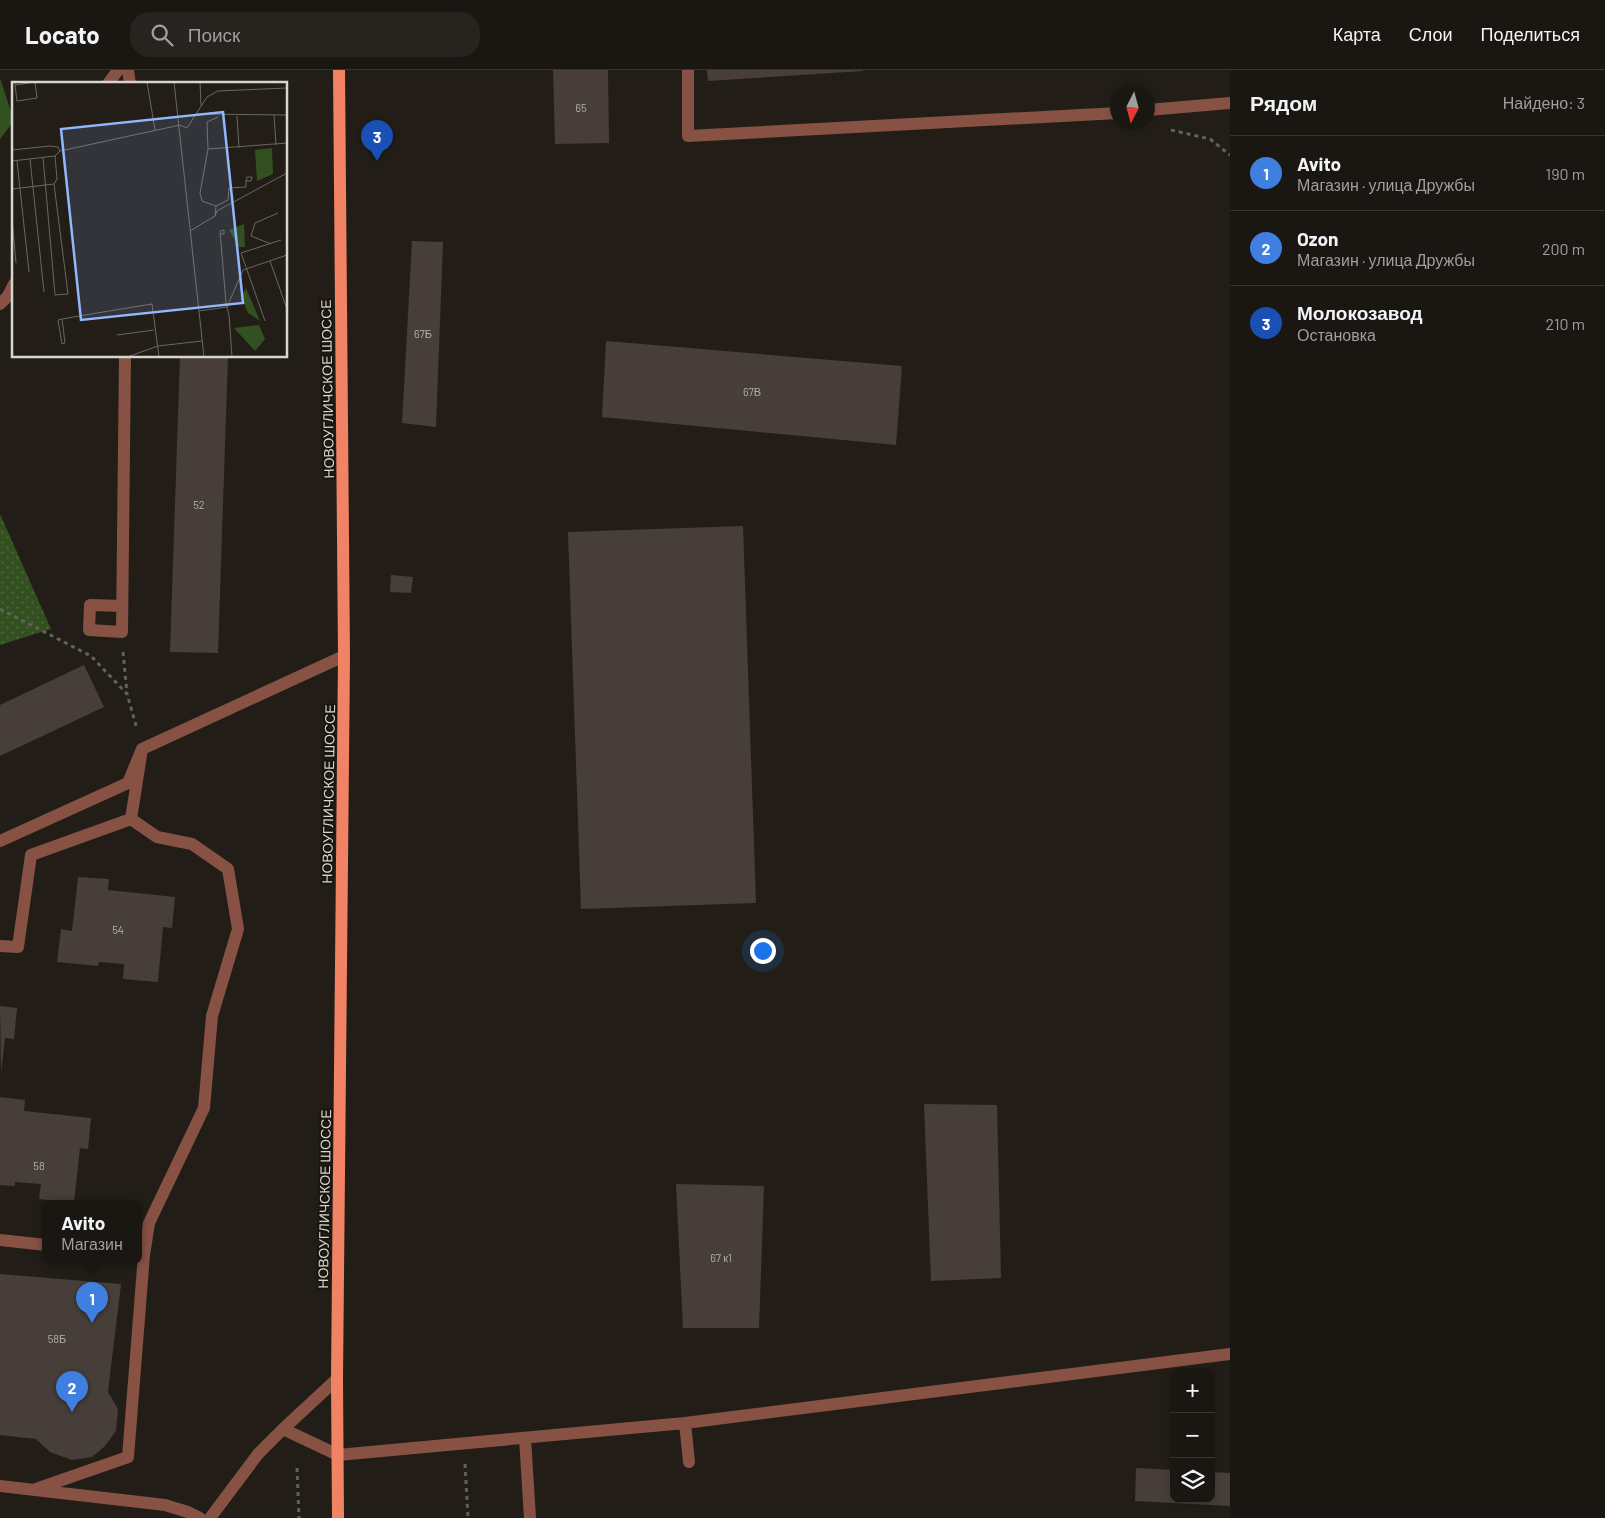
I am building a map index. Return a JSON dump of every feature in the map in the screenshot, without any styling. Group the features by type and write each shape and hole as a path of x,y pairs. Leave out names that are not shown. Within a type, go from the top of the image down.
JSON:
{"main road":[{"name":"НОВОУГЛИЧСКОЕ ШОССЕ","path":"338,1518 337,1379 344,656 339,70"}],"street":[{"path":"109,82 118,70"},
{"path":"688,70 688,136 1110,113"},
{"path":"1155,109 1230,103"},
{"path":"0,304 8,296 12,288"},
{"path":"122,606 90,605 89,630 122,632 125,358"},
{"path":"0,841 128,783 142,749 344,656"},
{"path":"131,819 142,749"},
{"path":"0,946 18,947 31,855 131,819"},
{"path":"131,819 157,837 192,844 228,869 238,929 212,1016 204,1108 149,1223 142,1251"},
{"path":"0,1240 42,1245"},
{"path":"36,1489 128,1457 140,1265"},
{"path":"283,1429 338,1455 685,1424 1230,1354"},
{"path":"210,1518 258,1454 337,1379"},
{"path":"685,1424 689,1462"},
{"path":"525,1438 530,1518"},
{"path":"0,1486 165,1504 200,1518"}],"path":[{"path":"1167,129 1210,139 1230,155"},
{"path":"0,609 91,656 127,694"},
{"path":"122,632 127,694 142,749"},
{"path":"463,1444 468,1518"},
{"path":"297,1468 299,1518"}],"green space":[{"path":"0,78 12,115 12,124 0,139"},
{"path":"0,514 51,629 0,645"}],"building":[{"path":"553,70 608,70 609,143 555,144"},
{"path":"707,70 863,70 863,71 708,81"},
{"path":"412,241 443,242 436,427 402,423"},
{"path":"606,341 902,366 896,445 602,417"},
{"path":"180,358 228,358 218,653 170,652"},
{"path":"743,526 756,903 581,909 568,532"},
{"path":"391,575 413,577 411,593 390,592"},
{"path":"84,665 104,707 0,756 0,705"},
{"path":"78,877 109,879 108,890 175,897 172,928 163,927 158,982 123,979 124,964 99,962 98,966 57,962 61,929 72,931"},
{"path":"0,1006 17,1008 14,1039 5,1038 1,1073"},
{"path":"0,1097 25,1100 24,1111 91,1118 88,1149 80,1148 74,1200 39,1199 41,1184 15,1182 15,1186 0,1185"},
{"path":"924,1104 997,1105 1001,1278 931,1281"},
{"path":"676,1184 764,1186 759,1328 683,1328"},
{"path":"0,1274 121,1284 108,1392 118,1409 116,1431 105,1446 92,1457 72,1460 50,1452 36,1439 0,1435"},
{"path":"1136,1468 1170,1470 1170,1503 1135,1501"},
{"path":"1215,1472 1230,1473 1230,1506 1173,1503 1215,1503"}],"place":[{"name":"Молокозавод","path":"377,161"},
{"name":"Avito","path":"92,1323"},
{"name":"Ozon","path":"72,1412"}]}
